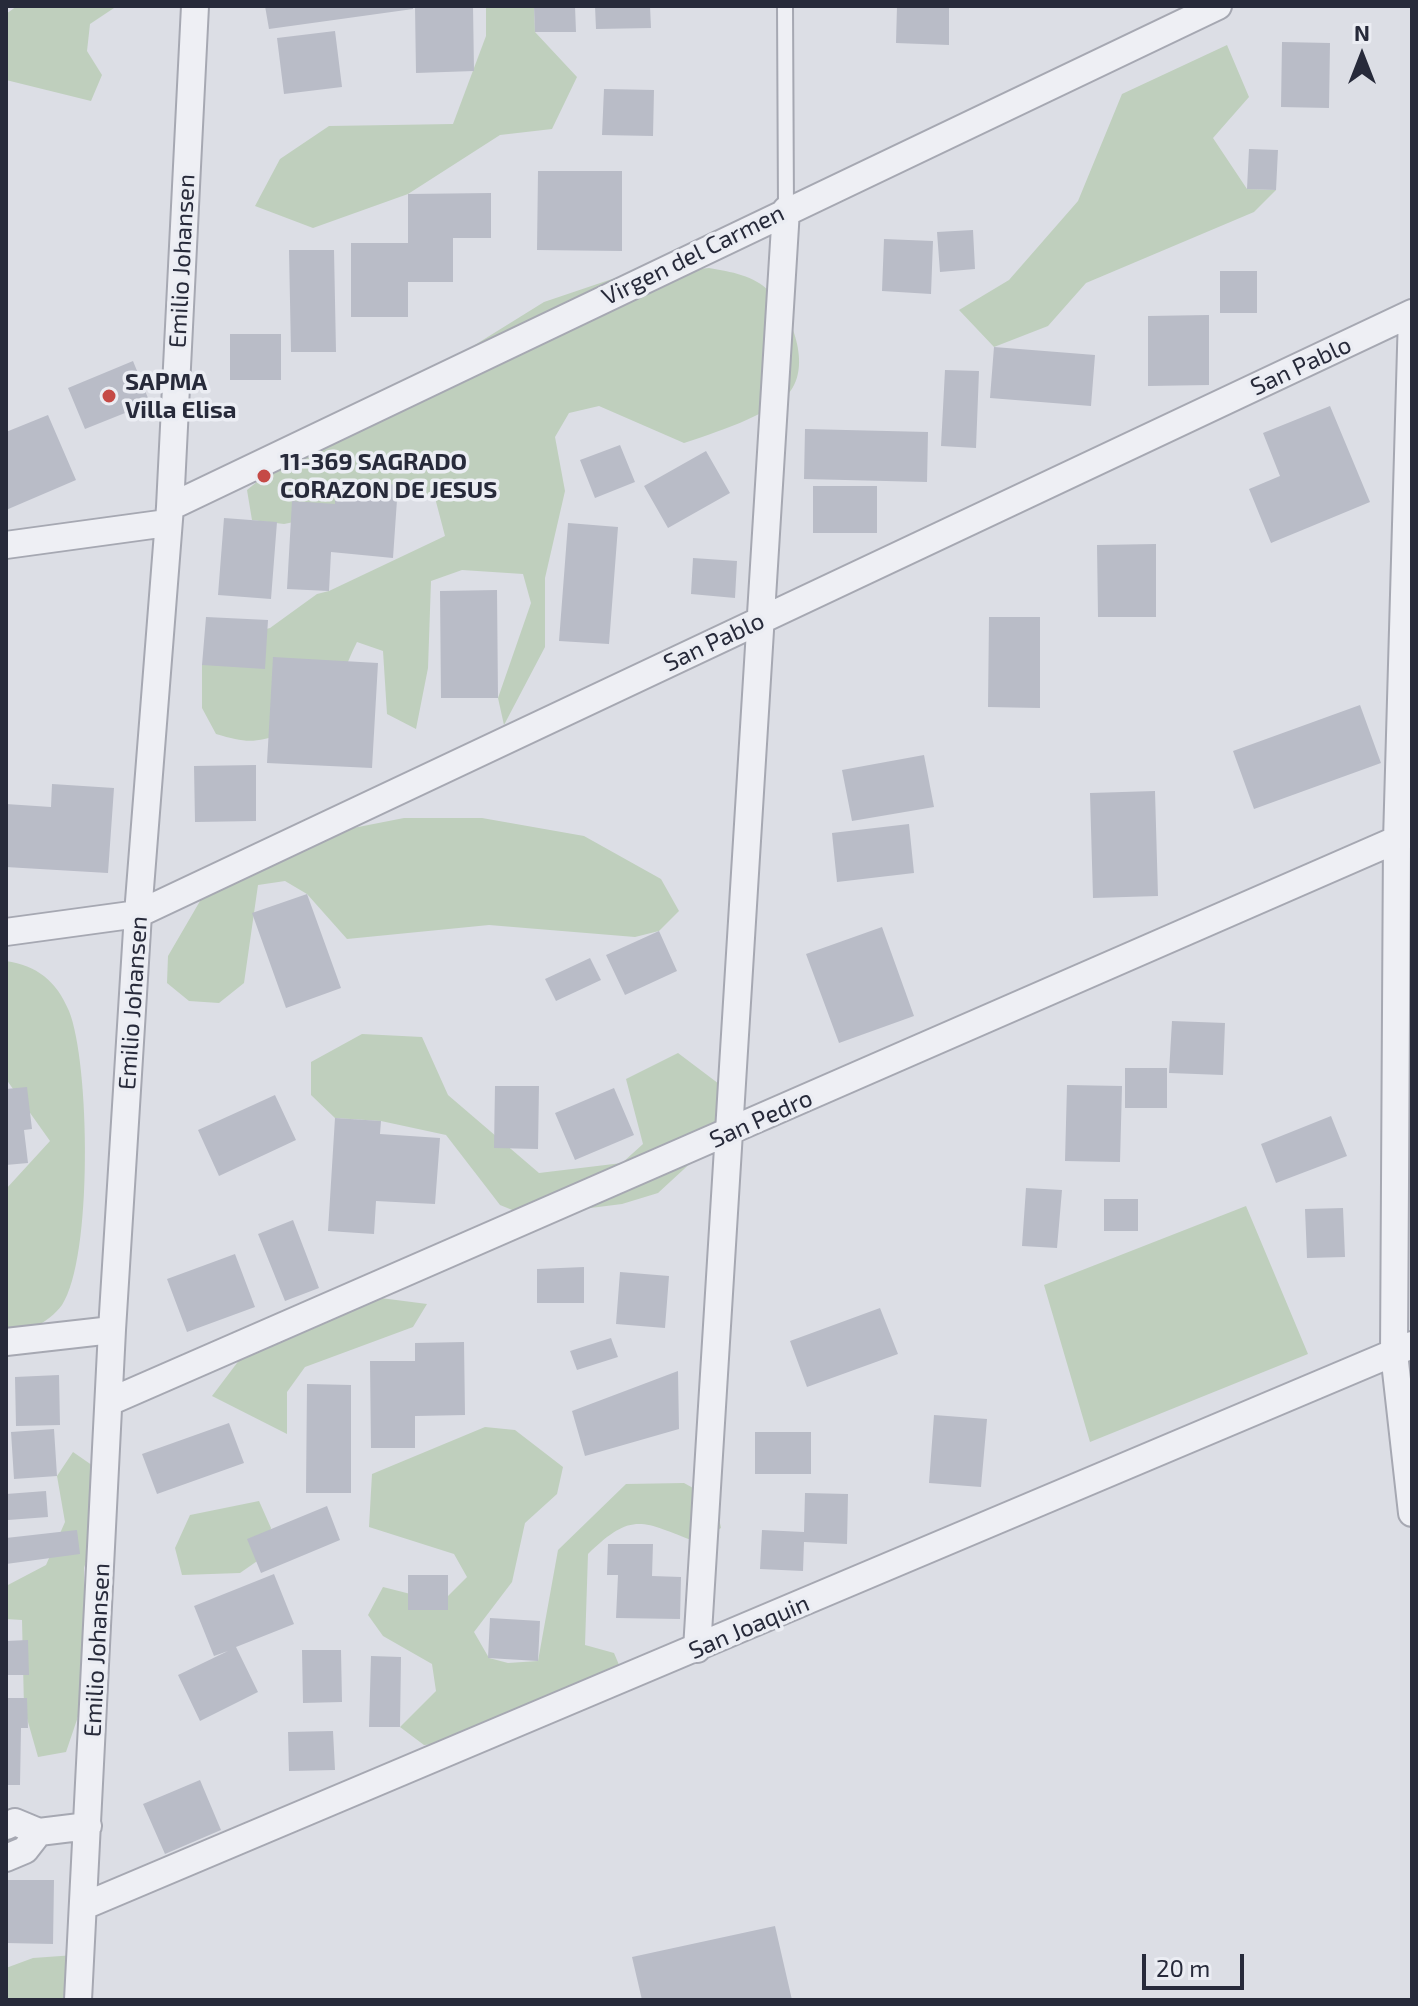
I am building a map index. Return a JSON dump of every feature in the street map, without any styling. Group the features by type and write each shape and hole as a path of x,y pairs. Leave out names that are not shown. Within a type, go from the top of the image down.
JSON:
{"street":[{"name":"Emilio Johansen","path":"78,2000 112,1330 138,914 169,515 195,6"},
{"name":"Virgen del Carmen","path":"6,545 169,515 786,210 1218,6"},
{"path":"697,1649 786,210"},
{"path":"1412,314 1404,836 1403,1349 1412,1513"},
{"name":"San Pablo","path":"6,932 138,914 1412,314"},
{"name":"San Pedro","path":"109,1402 1404,836"},
{"path":"6,1342 112,1330"},
{"name":"San Joaquin","path":"84,1906 1403,1349"},
{"path":"6,1826 15,1822 39,1832 88,1826"},
{"path":"6,1858 25,1850 39,1832"}],"lane":[{"path":"785,6 786,210"}],"green space":[{"path":"17,6 117,6 90,24 87,51 102,75 91,101 6,80 6,14"},
{"path":"486,6 534,6 535,32 577,77 552,129 500,135 408,194 313,228 255,206 280,159 329,126 453,124 486,36"},
{"path":"1227,45 1249,97 1213,138 1247,189 1276,190 1254,212 1086,283 1048,326 994,347 959,310 1009,280 1078,201 1122,94"},
{"path":"709,268 749,278 764,286 778,302 796,341 799,369 796,382 789,393 769,409 684,443 599,406 569,413 555,437 565,491 545,578 545,647 504,725 498,698 531,603 523,574 462,570 431,581 428,668 416,729 387,714 383,651 357,642 332,699 315,719 283,734 257,740 216,734 202,708 202,665 229,639 270,628 317,594 445,536 434,494 284,524 252,520 247,490 264,476 544,302 618,277"},
{"path":"404,818 482,818 584,836 661,879 679,911 659,931 635,937 489,925 347,939 307,894 285,881 258,885 244,983 219,1003 189,1001 167,983 168,956 214,877 287,841"},
{"path":"6,961 44,976 58,991 69,1011 81,1072 85,1160 79,1247 72,1281 62,1305 44,1322 6,1341 6,1189 50,1141 6,1079"},
{"path":"362,1034 422,1037 448,1095 539,1173 622,1163 643,1144 626,1079 678,1053 727,1090 734,1123 658,1193 622,1204 527,1216 500,1205 446,1135 381,1121 335,1118 311,1095 311,1062"},
{"path":"1246,1206 1308,1354 1090,1442 1044,1285"},
{"path":"373,1297 427,1304 413,1327 305,1367 287,1392 287,1434 212,1396 240,1359"},
{"path":"485,1427 515,1430 563,1467 557,1494 525,1523 512,1582 474,1632 489,1658 508,1663 538,1661 558,1550 626,1484 684,1483 715,1500 721,1528 696,1542 650,1525 627,1526 603,1540 588,1554 585,1645 614,1653 625,1679 460,1742 424,1745 400,1727 436,1691 432,1664 383,1636 368,1615 383,1587 442,1602 467,1577 454,1554 369,1527 372,1474"},
{"path":"73,1452 99,1470 103,1508 84,1568 85,1696 66,1752 38,1757 24,1708 22,1620 6,1619 6,1586 46,1565 65,1522 57,1476"},
{"path":"259,1501 271,1528 263,1557 240,1573 182,1575 175,1548 190,1515"},
{"path":"75,1955 76,1981 65,2000 6,2000 6,1968 33,1958"}],"building":[{"path":"265,6 413,6 413,9 269,29"},
{"path":"415,6 473,6 474,71 416,73"},
{"path":"534,6 575,6 576,32 535,32"},
{"path":"595,6 650,6 651,28 596,29"},
{"path":"897,6 949,6 949,45 896,43"},
{"path":"335,31 342,87 284,94 277,38"},
{"path":"1282,42 1330,43 1329,108 1281,107"},
{"path":"604,89 654,90 653,136 602,135"},
{"path":"1249,149 1278,150 1276,190 1247,189"},
{"path":"538,171 622,171 622,251 537,250"},
{"path":"491,193 491,238 453,238 453,282 408,282 408,317 351,317 351,243 408,243 408,194"},
{"path":"973,230 975,269 940,272 937,232"},
{"path":"884,239 933,241 931,294 882,291"},
{"path":"289,250 334,250 336,352 291,352"},
{"path":"1220,271 1257,271 1257,313 1220,313"},
{"path":"1209,315 1209,385 1148,386 1148,316"},
{"path":"230,334 281,334 281,380 230,380"},
{"path":"994,347 1095,355 1091,406 990,398"},
{"name":"SAPMA Villa Elisa","path":"133,361 150,403 85,429 68,388"},
{"path":"945,370 979,371 976,448 941,446"},
{"path":"1330,406 1370,502 1271,543 1249,489 1280,476 1263,433"},
{"path":"48,415 76,480 6,510 6,432"},
{"path":"805,429 928,432 927,482 804,479"},
{"path":"620,445 635,482 595,498 580,460"},
{"path":"706,451 730,493 668,528 644,486"},
{"path":"335,480 398,485 393,558 331,552 329,591 287,589 292,501 335,504"},
{"path":"813,486 877,486 877,533 813,533"},
{"path":"224,518 277,522 271,599 218,595"},
{"path":"568,523 618,527 609,644 559,641"},
{"path":"1156,544 1156,617 1098,617 1097,545"},
{"path":"693,558 737,561 735,598 691,594"},
{"path":"497,590 498,698 441,698 440,591"},
{"path":"206,617 268,620 265,669 202,665"},
{"path":"989,617 1040,617 1040,708 988,707"},
{"path":"273,657 378,663 372,768 267,763"},
{"path":"1360,705 1381,763 1254,809 1233,751"},
{"path":"924,755 934,807 852,821 842,770"},
{"path":"256,765 256,821 195,822 194,766"},
{"path":"52,784 114,788 108,873 6,867 6,804 51,807"},
{"path":"1155,791 1158,896 1093,898 1090,793"},
{"path":"909,824 914,873 837,882 832,833"},
{"path":"307,894 341,988 286,1008 252,913"},
{"path":"882,927 914,1016 839,1043 806,954"},
{"path":"659,931 677,971 625,995 606,955"},
{"path":"590,958 601,980 556,1001 545,979"},
{"path":"1172,1021 1225,1023 1223,1075 1169,1073"},
{"path":"1125,1068 1167,1068 1167,1108 1125,1108"},
{"path":"1067,1085 1122,1086 1120,1162 1065,1161"},
{"path":"495,1086 539,1086 538,1149 494,1148"},
{"path":"27,1087 32,1129 24,1130 28,1163 6,1165 6,1089"},
{"path":"614,1088 634,1135 575,1160 555,1113"},
{"path":"275,1095 296,1140 219,1176 198,1130"},
{"path":"1331,1116 1347,1156 1276,1183 1261,1144"},
{"path":"335,1118 381,1121 380,1134 440,1138 435,1204 376,1201 374,1234 328,1231"},
{"path":"1026,1188 1062,1190 1057,1248 1022,1246"},
{"path":"1104,1199 1138,1199 1138,1231 1104,1231"},
{"path":"1343,1208 1345,1257 1307,1258 1305,1209"},
{"path":"293,1220 319,1288 285,1301 258,1234"},
{"path":"235,1254 255,1307 187,1332 167,1279"},
{"path":"584,1267 584,1303 537,1303 537,1269"},
{"path":"620,1272 669,1276 665,1328 616,1324"},
{"path":"880,1308 898,1354 807,1387 790,1341"},
{"path":"611,1338 618,1357 577,1370 570,1351"},
{"path":"464,1342 465,1415 415,1416 415,1448 371,1448 370,1361 415,1361 415,1343"},
{"path":"678,1371 679,1429 585,1456 572,1411"},
{"path":"59,1375 60,1425 16,1426 15,1377"},
{"path":"307,1384 351,1385 351,1493 306,1493"},
{"path":"934,1415 987,1419 981,1487 929,1483"},
{"path":"229,1423 244,1463 157,1494 142,1454"},
{"path":"54,1429 57,1476 14,1479 11,1432"},
{"path":"755,1432 811,1432 811,1474 755,1474"},
{"path":"46,1491 48,1517 8,1520 6,1494"},
{"path":"805,1493 848,1494 847,1544 804,1542 803,1571 760,1569 762,1530 804,1532"},
{"path":"327,1506 340,1540 261,1573 247,1539"},
{"path":"77,1530 80,1554 6,1564 6,1538"},
{"path":"608,1544 653,1544 652,1576 681,1577 680,1619 616,1618 618,1575 607,1575"},
{"path":"274,1574 294,1624 236,1647 258,1692 200,1721 178,1675 228,1651 214,1656 194,1606"},
{"path":"408,1575 448,1575 448,1610 408,1610"},
{"path":"490,1618 540,1621 538,1661 488,1658"},
{"path":"28,1640 29,1675 6,1675 6,1641"},
{"path":"302,1650 341,1650 342,1702 303,1703"},
{"path":"371,1656 401,1657 400,1727 369,1727"},
{"path":"7,1698 27,1698 28,1728 21,1728 20,1785 6,1785"},
{"path":"333,1731 335,1770 289,1771 288,1732"},
{"path":"200,1780 221,1830 165,1854 143,1804"},
{"path":"6,1880 54,1880 53,1944 6,1943"},
{"path":"775,1926 792,2000 642,2000 632,1957"}],"place":[{"name":"SAPMA Villa Elisa","path":"109,396"},
{"name":"11-369 SAGRADO CORAZON DE JESUS","path":"264,476"}]}
